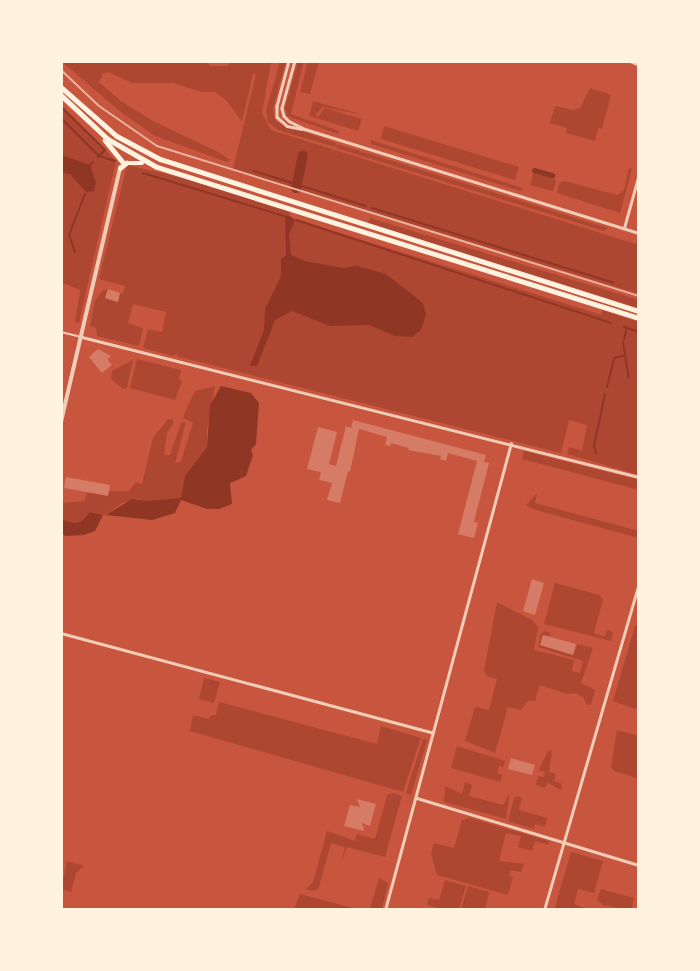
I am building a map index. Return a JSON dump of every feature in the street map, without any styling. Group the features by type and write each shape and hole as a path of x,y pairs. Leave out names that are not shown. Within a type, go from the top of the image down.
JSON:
{"main road":[{"path":"61,87 117,136 142,151 639,312"},
{"path":"61,95 124,155 639,318"},
{"path":"93,126 124,155"},
{"path":"117,136 124,155"},
{"path":"124,155 142,151"},
{"path":"120,168 130,162 146,163"}],"street":[{"path":"289,61 276,112 279,120 287,126 305,129 639,233"},
{"path":"295,61 282,108 289,121 305,129"},
{"path":"630,61 639,65"},
{"path":"61,422 124,155"},
{"path":"624,228 639,174"},
{"path":"82,337 639,478"},
{"path":"385,910 511,444"},
{"path":"544,910 639,583"},
{"path":"61,633 433,733"},
{"path":"416,797 639,864"}],"lane":[{"path":"61,332 82,337"}],"shaded area":[{"path":"61,61 204,61 211,66 227,66 232,61 271,61 262,113 271,130 639,245 639,294 233,169 256,74 253,74 242,122 227,101 215,92 201,92 173,83 132,83 108,72 103,73 99,82 121,101 153,121 218,152 230,160 227,162 155,136 122,113"},
{"path":"280,61 286,61 273,109 276,122 336,143 335,147 278,130 268,122 266,111"},
{"path":"298,61 304,61 291,114 339,131 338,134 287,116 285,108"},
{"path":"308,61 319,61 310,94 300,92"},
{"path":"590,88 611,95 602,129 598,128 595,141 566,133 567,128 550,123 555,106 574,110 580,108"},
{"path":"313,101 363,115 323,107 315,115 318,117 325,108 362,119 358,131 309,116"},
{"path":"61,104 116,161 79,323 75,322 80,290 61,282"},
{"path":"384,126 519,167 515,180 381,139"},
{"path":"371,140 523,188 520,191 371,144"},
{"path":"337,144 608,228 604,231 336,148"},
{"path":"61,155 90,165 96,182 94,191 86,192 70,174 61,172"},
{"path":"127,165 184,178 290,211 289,217 602,315 602,310 639,322 639,475 567,454 569,447 582,451 587,425 569,420 561,453 176,356 179,352 173,356 143,348 148,329 162,332 166,312 133,304 128,323 143,328 139,346 97,336 96,328 90,326 95,301 102,291 108,289 105,298 117,302 125,286 99,279"},
{"path":"629,168 632,169 620,213 557,193 560,182 565,181 617,195 624,190"},
{"path":"534,171 556,180 553,191 530,185"},
{"path":"288,215 295,220 289,234 291,255 305,261 343,268 357,266 386,274 423,303 426,314 421,330 412,337 395,336 369,325 330,326 292,311 275,320 257,366 250,366 264,330 265,309 281,276 281,259 286,255 285,217"},
{"path":"370,218 639,300 639,308 368,223"},
{"path":"137,359 181,370 179,379 182,381 175,400 130,388"},
{"path":"133,360 127,388 123,389 111,379 112,371"},
{"path":"215,386 207,429 207,447 185,476 181,499 138,499 122,503 106,515 90,512 81,522 61,519 62,503 84,501 88,492 129,491 136,482 142,484 153,438 168,419 173,420 173,424 167,433 164,455 170,455 181,423 186,422 175,463 181,461 193,423 183,418 188,405 195,391"},
{"path":"221,386 251,393 259,403 256,444 251,450 253,455 246,476 230,483 232,504 219,509 207,509 181,500 175,513 152,520 106,515 132,499 147,501 181,498 185,476 207,447 210,405"},
{"path":"524,451 639,480 639,490 522,459"},
{"path":"537,493 535,503 639,531 639,538 532,509 526,505"},
{"path":"90,512 103,515 95,531 84,535 65,536 61,532 61,519 81,522"},
{"path":"555,583 600,595 603,600 594,633 605,637 607,630 613,632 611,641 544,624"},
{"path":"497,602 532,620 538,627 534,650 574,660 572,671 580,673 583,661 538,647 541,634 545,631 550,633 549,637 543,635 540,645 573,655 578,644 593,648 581,683 595,690 591,705 586,704 584,698 576,693 567,694 540,685 535,701 528,701 521,710 508,707 495,753 465,741 475,707 489,710 497,679 487,676 484,670"},
{"path":"639,625 639,706 635,709 613,701 635,626"},
{"path":"204,678 220,682 214,703 199,699"},
{"path":"219,702 377,744 381,726 421,738 403,792 190,731 193,715 209,719 211,715 216,715"},
{"path":"617,730 639,736 637,778 614,771 611,767"},
{"path":"423,739 427,740 411,795 406,793"},
{"path":"457,746 505,761 503,767 499,766 497,773 502,775 500,782 451,768"},
{"path":"552,750 549,772 556,774 554,781 562,784 561,790 548,783 544,788 536,785 538,776 544,777 545,772 539,770 548,751"},
{"path":"465,782 472,785 469,796 503,805 510,793 506,819 444,802 445,786 462,794"},
{"path":"393,793 402,796 385,857 347,847 342,861 345,847 331,843 319,887 315,891 306,889 313,882 327,831 355,841 357,834 375,839 387,795"},
{"path":"514,798 522,798 519,810 547,818 545,827 535,824 534,829 508,821"},
{"path":"470,818 549,841 548,845 535,841 532,851 518,847 521,836 506,833 499,861 524,864 521,872 511,870 509,876 513,877 508,895 437,875 431,853 434,843 454,848 462,820"},
{"path":"571,852 603,861 594,893 578,889 574,904 589,910 554,910"},
{"path":"67,861 84,866 76,873 71,892 61,889"},
{"path":"379,878 388,883 382,909 377,910 370,908"},
{"path":"445,880 466,886 459,909 446,910 427,905 429,898 439,900"},
{"path":"468,886 489,892 485,910 461,910"},
{"path":"601,889 634,898 631,910 603,905 597,900"},
{"path":"300,894 360,910 294,910"}],"building":[{"path":"108,289 120,293 118,302 105,298"},
{"path":"98,349 111,356 107,359 112,365 102,373 89,357"},
{"path":"353,420 486,455 484,462 489,463 474,522 478,523 474,538 458,534 477,461 448,453 446,461 440,459 441,456 408,450 409,448 391,443 390,446 385,445 387,437 359,429 340,503 327,500 332,483 319,480 321,472 307,469 318,427 337,432 329,464 336,466 346,426 351,428"},
{"path":"66,477 110,485 108,496 64,488"},
{"path":"532,579 544,583 535,615 523,611"},
{"path":"543,635 576,644 573,655 540,645"},
{"path":"511,758 535,765 532,775 508,769"},
{"path":"357,799 376,804 370,826 362,823 364,831 344,826 350,805 360,807"}],"waterway":[{"path":"61,107 105,150 98,157"},
{"path":"61,118 99,156 115,161"},
{"path":"296,188 303,156"},
{"path":"90,165 93,162"},
{"path":"534,170 552,175"},
{"path":"254,171 366,206"},
{"path":"143,173 287,217"},
{"path":"75,252 69,235 85,194"},
{"path":"372,208 614,283"},
{"path":"296,220 611,323"},
{"path":"624,327 639,332"},
{"path":"624,339 626,330"},
{"path":"623,342 629,378"},
{"path":"607,387 614,358 625,355"},
{"path":"596,453 594,446 605,394"}],"tram line":[{"path":"61,70 99,106 157,146 639,296"}]}
